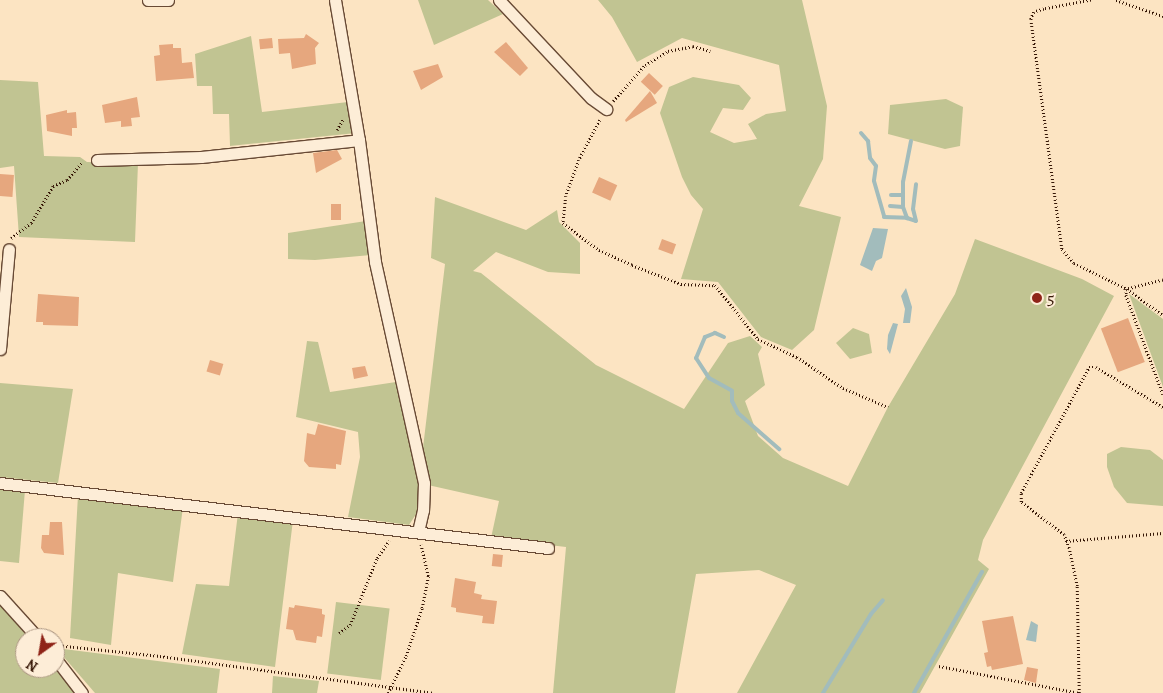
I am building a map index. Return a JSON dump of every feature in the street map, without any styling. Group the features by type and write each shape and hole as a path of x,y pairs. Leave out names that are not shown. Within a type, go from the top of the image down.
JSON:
{"street":[{"path":"148,0 168,0"},
{"path":"335,0 359,140 377,270 424,483 423,510 418,531"},
{"path":"499,0 591,98 606,109"},
{"path":"97,160 201,157 359,140"},
{"path":"0,350 9,249"},
{"path":"0,483 249,514 327,520 395,531 418,531 548,548"},
{"path":"0,596 29,628"},
{"path":"65,671 82,693"}],"path":[{"path":"1091,0 1034,12 1032,19 1062,249 1074,263 1128,290 1163,314"},
{"path":"1116,0 1163,16"},
{"path":"710,51 693,46 668,51 645,65 606,109 579,160 566,196 563,223 599,250 632,265 681,284 715,285 758,340 796,357 843,388 888,407"},
{"path":"331,142 352,102"},
{"path":"9,249 11,238 31,223 53,186 67,180 82,162"},
{"path":"1128,290 1163,280"},
{"path":"1128,290 1126,295 1163,394"},
{"path":"939,666 1079,693 1077,586 1066,540 1064,535 1021,502 1020,493 1084,372 1089,367 1096,367 1163,407"},
{"path":"339,633 350,625 377,558 395,531"},
{"path":"388,693 406,656 428,576 418,531"},
{"path":"1066,540 1163,533"},
{"path":"65,646 160,656 432,693"}],"green space":[{"path":"418,0 488,0 503,14 434,45"},
{"path":"598,0 802,0 827,106 823,159 799,206 841,217 814,330 792,350 761,337 718,282 681,279 703,209 691,195 682,177 660,113 669,87 693,77 739,85 751,98 743,110 723,108 710,132 734,143 757,139 748,124 766,114 786,111 779,65 682,38 637,62 612,17"},
{"path":"251,36 262,112 348,102 356,133 230,146 229,114 213,114 212,86 197,86 195,54"},
{"path":"0,80 38,82 44,156 80,157 87,162 138,163 135,242 19,237 14,166 0,168"},
{"path":"946,99 963,107 960,146 945,149 888,134 890,105"},
{"path":"435,197 526,230 557,210 559,222 580,243 580,274 548,272 496,252 473,271 481,273 596,365 684,409 728,343 750,336 762,347 758,354 765,385 745,401 758,436 783,458 848,486 888,407 955,294 975,239 1082,279 1114,296 983,540 978,560 989,569 920,693 737,693 796,585 759,570 696,574 675,693 553,693 566,547 491,538 499,501 428,485 422,456 445,264 431,258"},
{"path":"366,221 371,255 315,260 288,259 288,233"},
{"path":"1129,294 1163,319 1163,387"},
{"path":"853,328 869,334 872,353 850,359 836,343"},
{"path":"307,341 318,342 330,392 396,382 419,473 422,505 409,525 348,517 360,457 358,432 296,417"},
{"path":"0,383 73,389 58,483 0,477"},
{"path":"1121,447 1150,450 1163,460 1163,506 1127,503 1114,487 1107,467 1107,454"},
{"path":"0,487 25,490 19,563 0,561"},
{"path":"78,495 183,507 173,582 118,573 111,645 70,638"},
{"path":"238,513 293,520 275,667 182,654 196,584 229,586"},
{"path":"336,602 390,609 381,680 327,673"},
{"path":"0,605 20,628 15,628 15,678 62,678 75,693 0,693"},
{"path":"65,649 220,669 217,693 95,693 65,658"},
{"path":"273,676 319,681 317,693 272,693"}],"water":[{"path":"873,228 888,229 882,258 876,261 872,271 860,265"},
{"path":"906,288 912,307 910,323 903,323 905,309 901,296"},
{"path":"893,323 898,324 890,354 887,349 888,335"},
{"path":"1031,621 1038,625 1036,642 1026,640"}],"building":[{"path":"306,34 319,43 315,48 316,64 292,69 290,53 279,54 278,39 304,38"},
{"path":"272,38 273,48 260,49 259,39"},
{"path":"506,42 528,68 520,76 494,52"},
{"path":"173,44 173,48 181,48 182,63 192,62 194,78 156,81 154,56 160,55 159,45"},
{"path":"438,64 443,77 421,90 413,71"},
{"path":"649,73 663,86 655,95 641,82"},
{"path":"650,91 657,103 626,122 625,120"},
{"path":"137,97 140,117 131,118 132,126 121,127 121,121 105,123 102,105"},
{"path":"67,110 67,113 76,112 77,128 72,128 72,136 47,131 46,115"},
{"path":"337,150 342,159 316,173 313,153"},
{"path":"0,174 14,175 12,197 0,196"},
{"path":"599,177 617,185 610,201 592,193"},
{"path":"331,204 341,204 341,220 331,220"},
{"path":"662,239 676,244 672,254 658,249"},
{"path":"38,294 79,297 78,326 43,325 43,322 36,322"},
{"path":"1128,318 1145,362 1118,372 1101,328"},
{"path":"210,360 223,364 220,376 206,371"},
{"path":"365,366 368,376 354,379 352,368"},
{"path":"318,424 346,431 341,465 336,464 336,469 309,467 304,461 307,433 315,435"},
{"path":"50,522 62,522 64,555 44,553 41,548 42,535 49,535"},
{"path":"493,554 503,555 502,567 492,566"},
{"path":"455,578 476,582 474,593 482,595 481,599 497,601 494,624 482,623 483,616 456,612 456,608 451,607"},
{"path":"295,605 322,609 322,614 325,615 322,637 317,636 316,643 296,640 293,630 286,629 289,607 294,608"},
{"path":"1013,616 1023,664 992,670 991,666 987,667 984,653 988,652 982,621"},
{"path":"1027,667 1038,669 1036,683 1024,680"}],"waterway":[{"path":"861,133 868,141 870,158 876,166 874,181 884,217 907,218"},
{"path":"911,141 903,182 903,207 907,218 916,221 913,209 916,184"},
{"path":"891,195 903,195"},
{"path":"890,206 903,207"},
{"path":"724,337 715,333 705,337 696,358 709,378 732,391 732,401 738,413 779,449"},
{"path":"914,693 982,572"},
{"path":"823,693 871,614 883,600"}],"place":[{"name":"5","path":"1037,298"}]}
